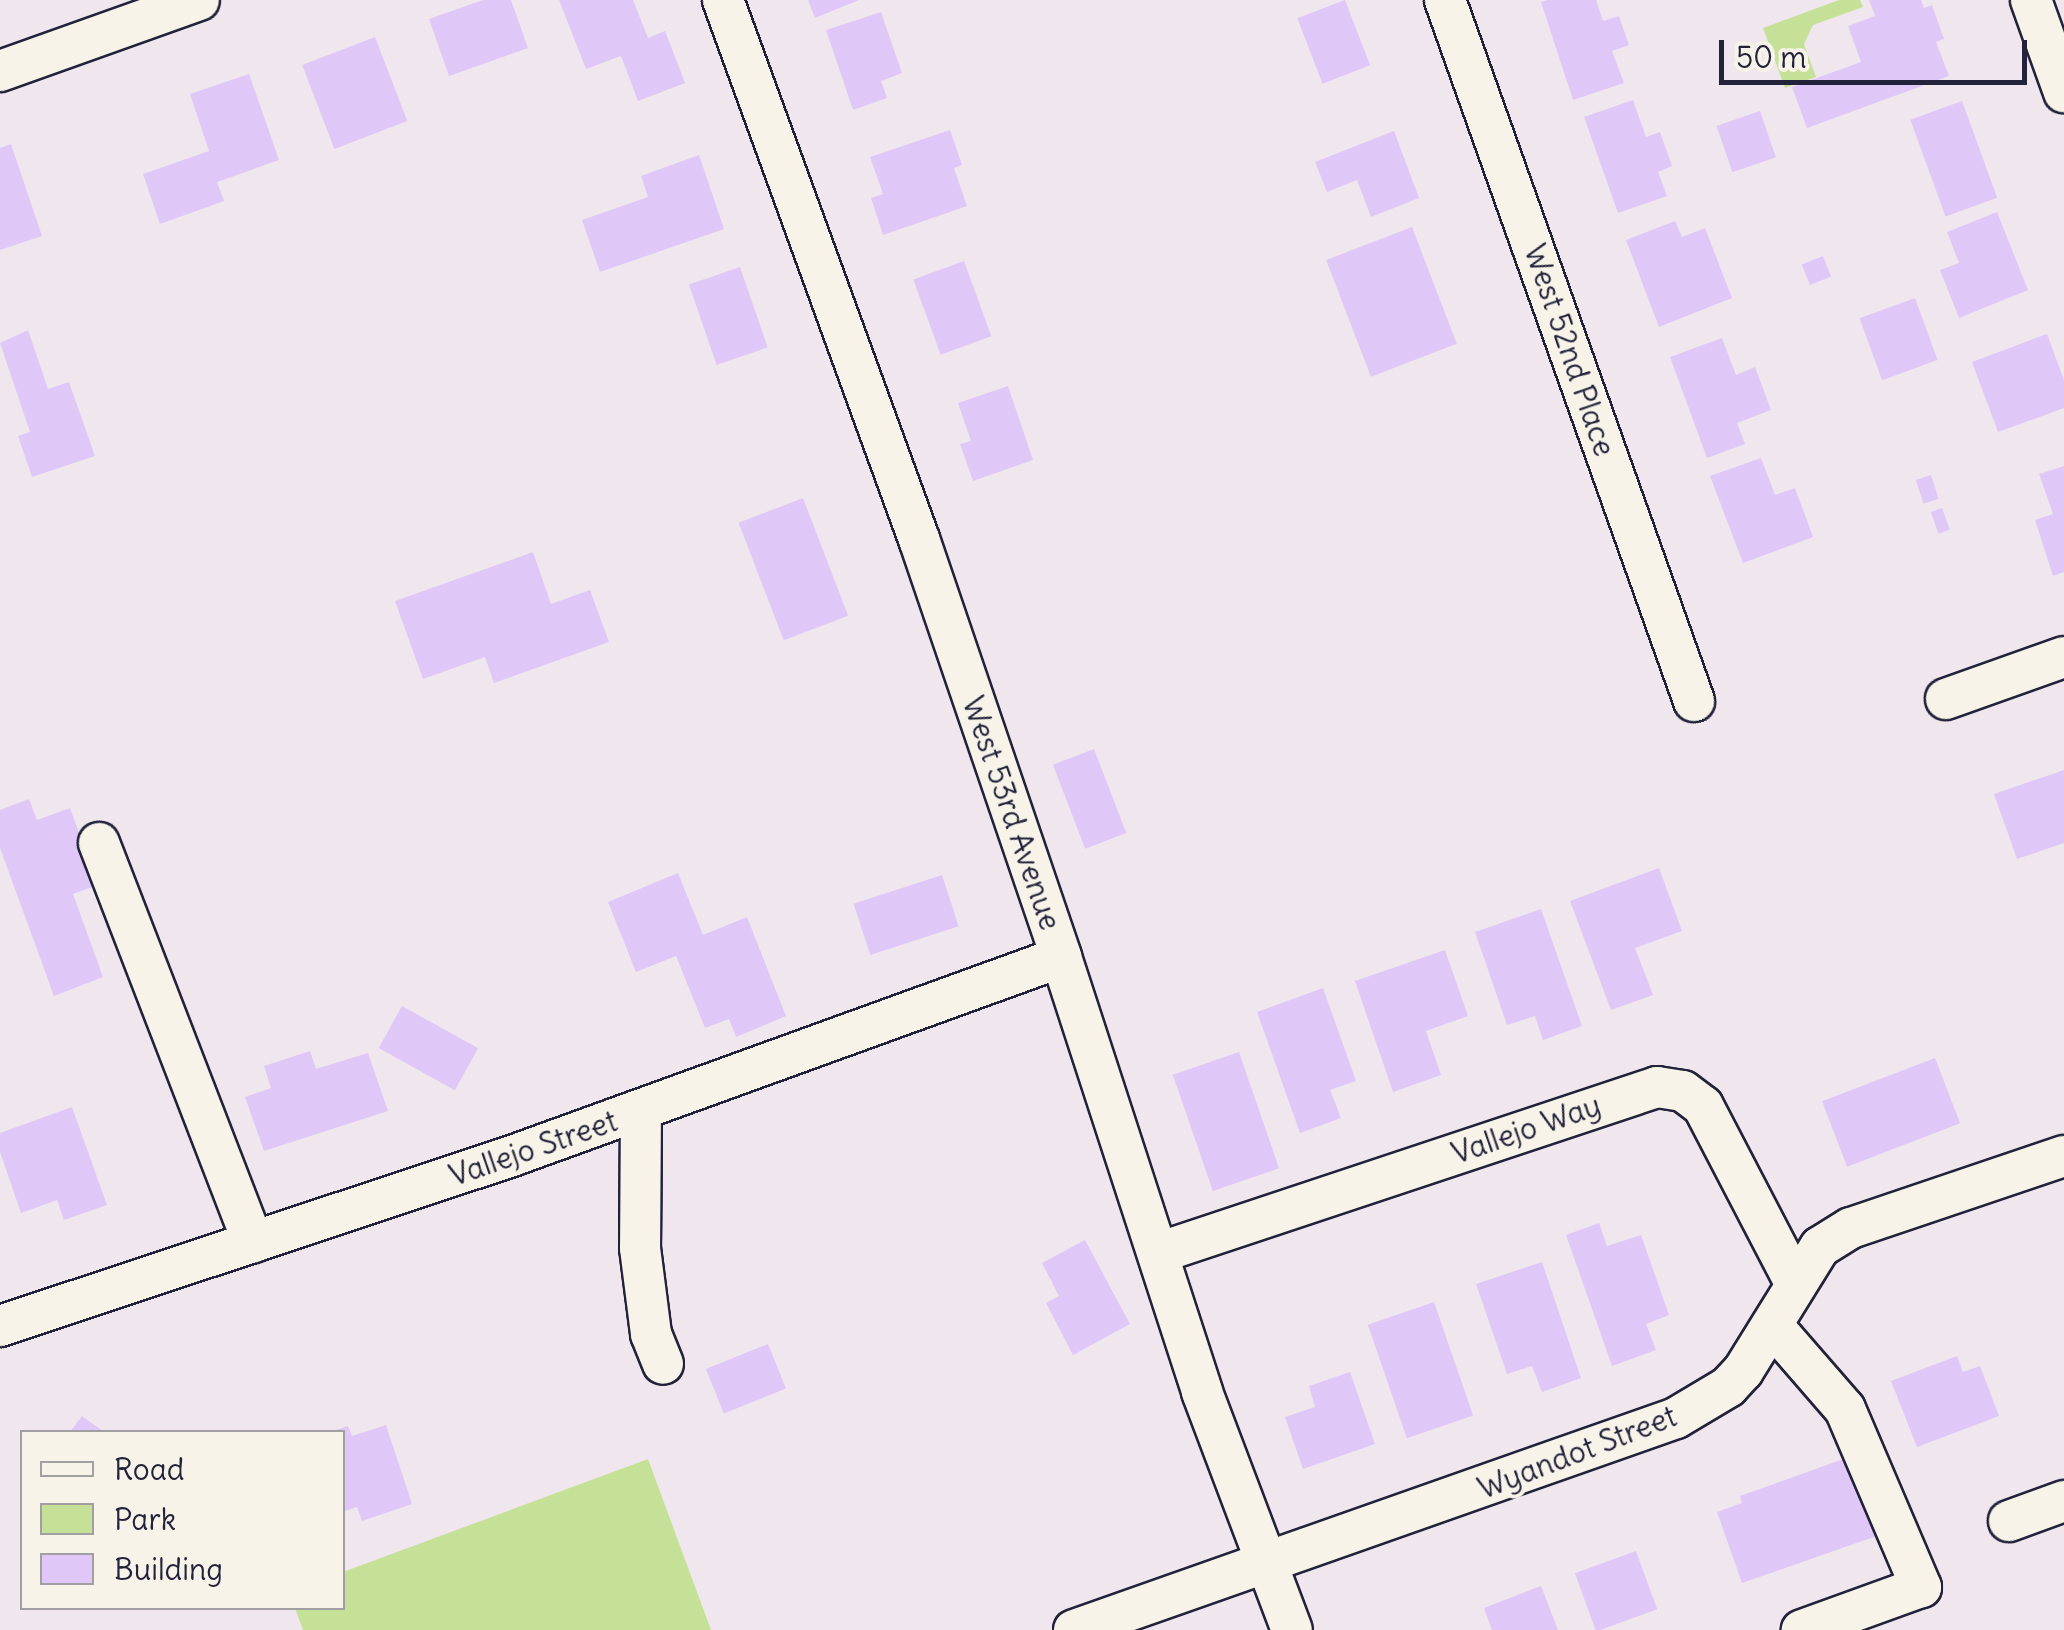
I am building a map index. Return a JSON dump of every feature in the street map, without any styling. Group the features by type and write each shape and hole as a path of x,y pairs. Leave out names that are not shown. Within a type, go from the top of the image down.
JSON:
{"street":[{"path":"0,71 199,0"},
{"name":"West 53rd Avenue","path":"724,0 918,540 1061,957 1202,1392 1292,1630"},
{"name":"West 52nd Place","path":"1445,0 1694,701"},
{"path":"2044,10 2064,92"},
{"path":"1946,700 2064,658"},
{"path":"98,843 253,1242"},
{"name":"Vallejo Street","path":"0,1326 641,1110 1061,957"},
{"name":"Vallejo Way","path":"1158,1253 1657,1087 1683,1091 1704,1106 1794,1283"},
{"path":"641,1110 640,1248 651,1334 663,1364"},
{"name":"Wyandot Street","path":"1074,1630 1676,1418 1728,1387 1758,1351 1794,1283 1820,1247 1850,1228 2064,1156"},
{"path":"1772,1325 1845,1409 1921,1587 1802,1630"},
{"path":"2009,1521 2064,1501"}],"green space":[{"path":"1839,0 1860,0 1863,7 1813,25 1804,44 1816,77 1785,88 1763,28"},
{"path":"648,1459 711,1630 303,1630 296,1610 345,1610 345,1571"}],"building":[{"path":"483,0 511,0 528,48 449,76 429,19"},
{"path":"559,0 633,0 648,38 665,31 685,83 638,101 621,56 586,69"},
{"path":"808,0 859,0 815,18"},
{"path":"1345,0 1370,65 1322,84 1297,18"},
{"path":"1596,0 1603,21 1619,16 1629,45 1612,51 1624,83 1573,100 1541,2"},
{"path":"1869,0 1921,0 1924,8 1932,5 1944,39 1936,42 1949,76 1807,128 1792,87 1861,62 1848,26 1875,16"},
{"path":"881,12 902,73 881,81 887,98 853,110 826,30"},
{"path":"375,37 407,121 334,149 302,65"},
{"path":"249,74 279,160 217,182 224,201 160,224 143,174 209,151 190,94"},
{"path":"1633,100 1646,137 1660,132 1672,166 1658,172 1667,196 1618,213 1584,117"},
{"path":"1962,101 1997,198 1946,217 1910,120"},
{"path":"1760,111 1776,157 1732,172 1717,126"},
{"path":"950,130 962,165 954,168 967,206 883,235 871,198 883,194 870,157"},
{"path":"1394,131 1419,198 1371,217 1357,180 1327,192 1315,162"},
{"path":"11,144 42,236 0,250 0,148"},
{"path":"699,155 724,229 600,272 582,220 648,197 641,176"},
{"path":"1997,212 2028,290 1959,318 1940,270 1959,263 1947,232"},
{"path":"1675,221 1682,237 1705,228 1732,298 1659,327 1626,240"},
{"path":"1412,227 1457,344 1371,377 1326,260"},
{"path":"1823,256 1831,276 1810,285 1802,265"},
{"path":"964,261 991,336 941,355 913,279"},
{"path":"740,267 768,347 717,365 689,285"},
{"path":"1915,298 1938,360 1882,380 1860,318"},
{"path":"28,330 48,389 69,382 95,456 32,477 18,436 30,432 0,343"},
{"path":"2047,334 2064,380 2064,408 1998,432 1972,362"},
{"path":"1722,338 1736,375 1755,367 1771,410 1737,423 1745,444 1707,458 1670,357"},
{"path":"1008,386 1033,460 973,481 960,444 971,441 958,403"},
{"path":"1761,458 1775,495 1795,488 1813,537 1743,563 1710,476"},
{"path":"2064,466 2064,572 2053,576 2035,520 2053,514 2039,474"},
{"path":"1931,475 1939,499 1924,504 1916,480"},
{"path":"803,498 848,616 784,640 739,523"},
{"path":"1942,508 1950,530 1939,534 1931,512"},
{"path":"533,552 551,604 590,590 609,642 494,683 485,657 423,679 395,601"},
{"path":"1094,749 1126,833 1085,849 1053,765"},
{"path":"2064,770 2064,843 2017,859 1994,794"},
{"path":"29,799 37,820 70,808 98,885 73,894 103,977 54,996 0,848 0,810"},
{"path":"1659,868 1682,931 1635,948 1653,995 1611,1010 1570,901"},
{"path":"678,873 703,935 747,917 786,1016 736,1037 729,1019 705,1028 676,956 636,972 608,902"},
{"path":"942,875 959,926 870,955 854,904"},
{"path":"1541,909 1582,1026 1543,1040 1535,1016 1507,1025 1475,932"},
{"path":"1445,950 1468,1016 1426,1031 1441,1075 1393,1092 1355,981"},
{"path":"1323,988 1356,1081 1330,1090 1341,1118 1300,1133 1257,1012"},
{"path":"402,1006 478,1048 455,1090 379,1048"},
{"path":"310,1051 316,1069 368,1053 388,1111 264,1151 245,1097 271,1088 264,1066"},
{"path":"1239,1052 1279,1168 1213,1191 1173,1075"},
{"path":"1935,1058 1960,1123 1847,1167 1822,1101"},
{"path":"72,1107 107,1205 64,1220 57,1200 21,1213 0,1152 0,1133"},
{"path":"1599,1223 1607,1246 1641,1235 1669,1315 1646,1324 1656,1350 1612,1366 1566,1235"},
{"path":"1085,1240 1130,1324 1073,1355 1046,1303 1059,1296 1042,1263"},
{"path":"1542,1262 1581,1378 1542,1392 1532,1366 1507,1374 1476,1284"},
{"path":"1434,1302 1473,1415 1407,1438 1368,1325"},
{"path":"768,1344 786,1389 724,1414 706,1369"},
{"path":"1957,1356 1963,1372 1980,1366 1999,1416 1917,1447 1891,1381"},
{"path":"1350,1372 1375,1444 1303,1469 1285,1417 1315,1407 1309,1386"},
{"path":"82,1416 101,1430 72,1430"},
{"path":"386,1425 412,1504 362,1521 357,1507 345,1511 345,1430 336,1430 348,1426 352,1436"},
{"path":"1863,1452 1891,1531 1742,1583 1717,1512 1742,1503 1740,1496"},
{"path":"1636,1551 1657,1609 1596,1630 1575,1573"},
{"path":"1541,1586 1558,1630 1492,1630 1484,1608"}]}
